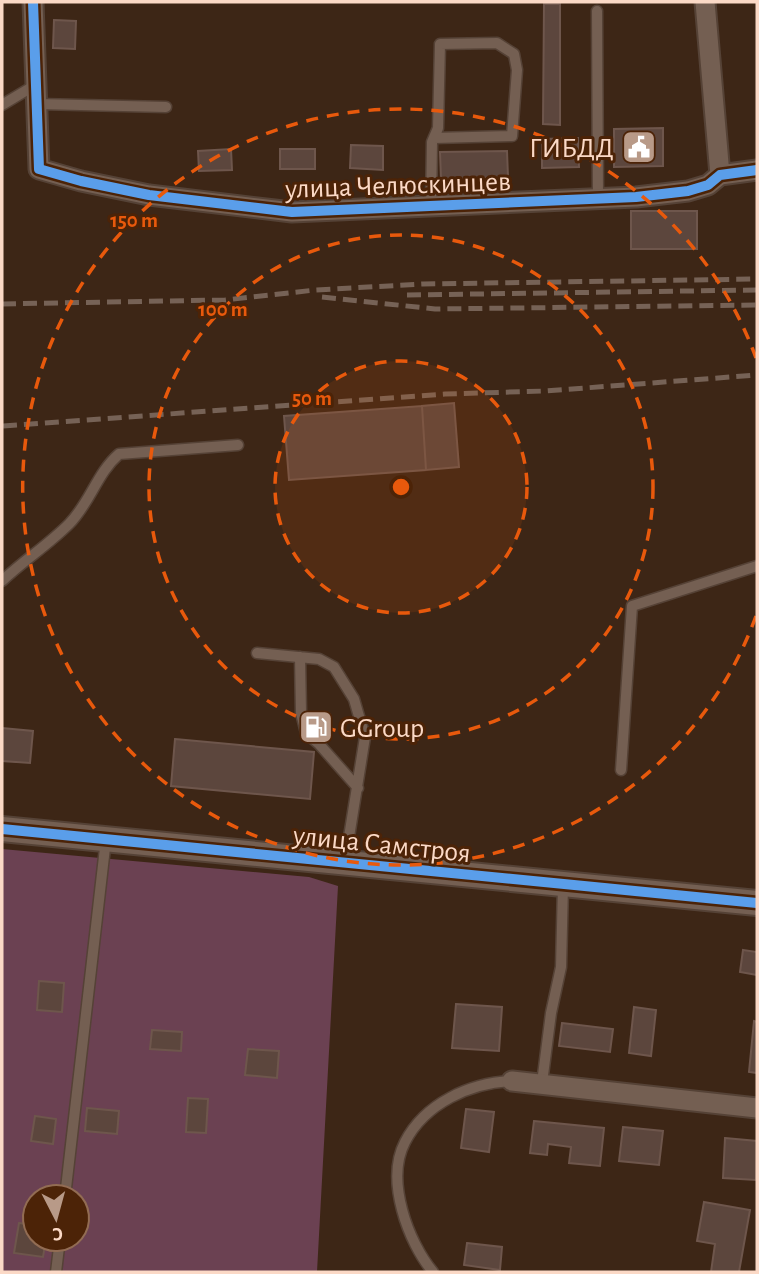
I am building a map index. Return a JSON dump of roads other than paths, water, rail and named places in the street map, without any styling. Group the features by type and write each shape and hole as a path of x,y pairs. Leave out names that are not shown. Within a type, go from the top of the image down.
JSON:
{"street":[{"path":"33,2 38,94"},
{"path":"705,2 720,175"},
{"name":"улица Челюскинцев","path":"38,94 39,169 149,195 269,210 292,212 598,199 688,191 708,185 720,175 757,170"},
{"name":"улица Самстроя","path":"2,829 757,903"},
{"path":"512,1081 757,1108"}],"lane":[{"path":"597,11 598,199"},
{"path":"431,207 432,142 438,128 440,44 498,43 514,54 517,70 512,136 434,138"},
{"path":"2,105 38,94 166,107"},
{"path":"2,581 69,524 89,500 107,465 119,454 239,445"},
{"path":"621,770 632,606 757,566"},
{"path":"257,653 319,659 334,667 354,699 365,737 345,862"},
{"path":"300,657 300,713 306,733 358,788"},
{"path":"67,1183 106,839"},
{"path":"542,1083 551,1013 561,967 563,884"},
{"path":"433,1272 422,1260 405,1223 397,1178 404,1143 424,1115 455,1094 488,1082 512,1081"},
{"path":"56,1272 58,1253"}],"railway":[{"path":"2,304 225,300 315,290 423,284 757,279"},
{"path":"407,295 757,290"},
{"path":"322,297 435,309 757,305"},
{"path":"3,426 757,375"}],"place":[{"name":"ГИБДД","path":"639,147"},
{"name":"GGroup","path":"316,727"}]}
